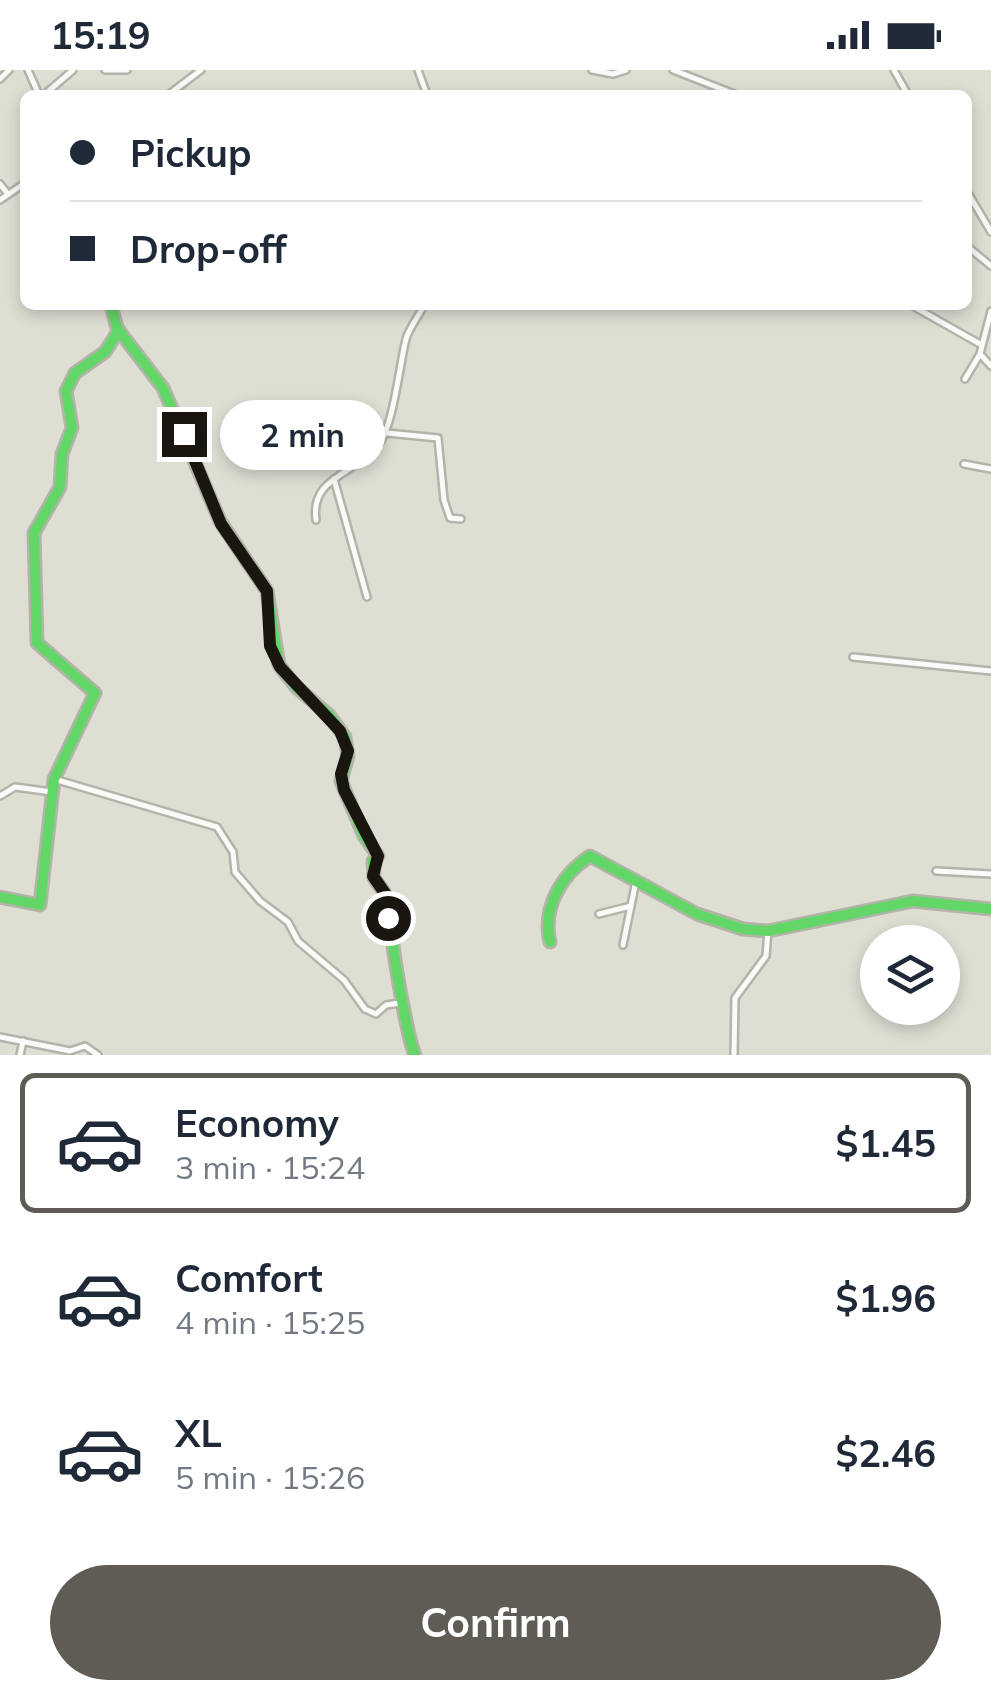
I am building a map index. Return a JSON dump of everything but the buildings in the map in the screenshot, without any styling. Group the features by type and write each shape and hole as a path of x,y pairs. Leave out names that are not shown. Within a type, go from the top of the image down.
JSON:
{"street":[{"path":"0,79 8,70"},
{"path":"48,90 73,70"},
{"path":"105,70 127,70"},
{"path":"186,70 192,77"},
{"path":"175,90 201,70"},
{"path":"592,70 614,74 626,70"},
{"path":"673,70 723,90"},
{"path":"704,83 706,72"},
{"path":"0,184 8,194"},
{"path":"0,200 20,186"},
{"path":"972,200 991,232"},
{"path":"112,310 119,330 162,385 212,507 267,591 270,646 280,667 294,686 310,694 330,716 346,745 348,760 341,781 364,836 378,856 373,861 374,878 391,902 388,928 399,959 400,1004 415,1055"},
{"path":"316,520 315,498 325,481 367,457 386,433 407,336 421,310"},
{"path":"920,310 980,344"},
{"path":"966,379 980,354 991,311"},
{"path":"0,897 40,904 54,779 95,691 36,642 38,584 32,554 35,526 48,512 60,486 62,454 72,428 68,385 76,373 105,352 119,330"},
{"path":"980,354 991,366"},
{"path":"386,433 438,438 444,500 451,520 461,520"},
{"path":"964,464 991,469"},
{"path":"334,479 367,598"},
{"path":"853,658 991,671"},
{"path":"54,779 217,827 232,852 235,872 260,901 288,922 298,941 352,989 365,1009 376,1014 386,1005 400,1004"},
{"path":"0,796 16,786 52,792"},
{"path":"550,942 546,929 552,904 586,858 714,921 747,931 768,931 903,902 931,900 991,909"},
{"path":"936,871 991,874"},
{"path":"622,946 636,882"},
{"path":"599,914 632,906"},
{"path":"734,1055 736,998 766,956 768,931"},
{"path":"0,1038 71,1053 85,1046 98,1055"},
{"path":"20,1055 23,1042"}],"traffic: fast":[{"path":"112,310 117,328 163,388 220,521 267,591 279,665 296,687 329,715 345,737 348,756 341,781 364,836 378,856 373,861 374,878 391,902 398,977 415,1055"},
{"path":"0,897 40,905 54,779 95,693 37,643 34,533 60,487 62,454 72,428 66,391 75,373 105,352 119,330"},
{"path":"550,942 549,917 556,893 570,873 590,856 697,914 743,929 768,931 913,901 991,909"}],"route":[{"path":"184,434 212,507 267,591 270,646 280,667 294,686 314,698 340,731 348,751 341,781 364,828 364,836 378,856 373,861 373,876 391,902 386,910 388,918"}]}
